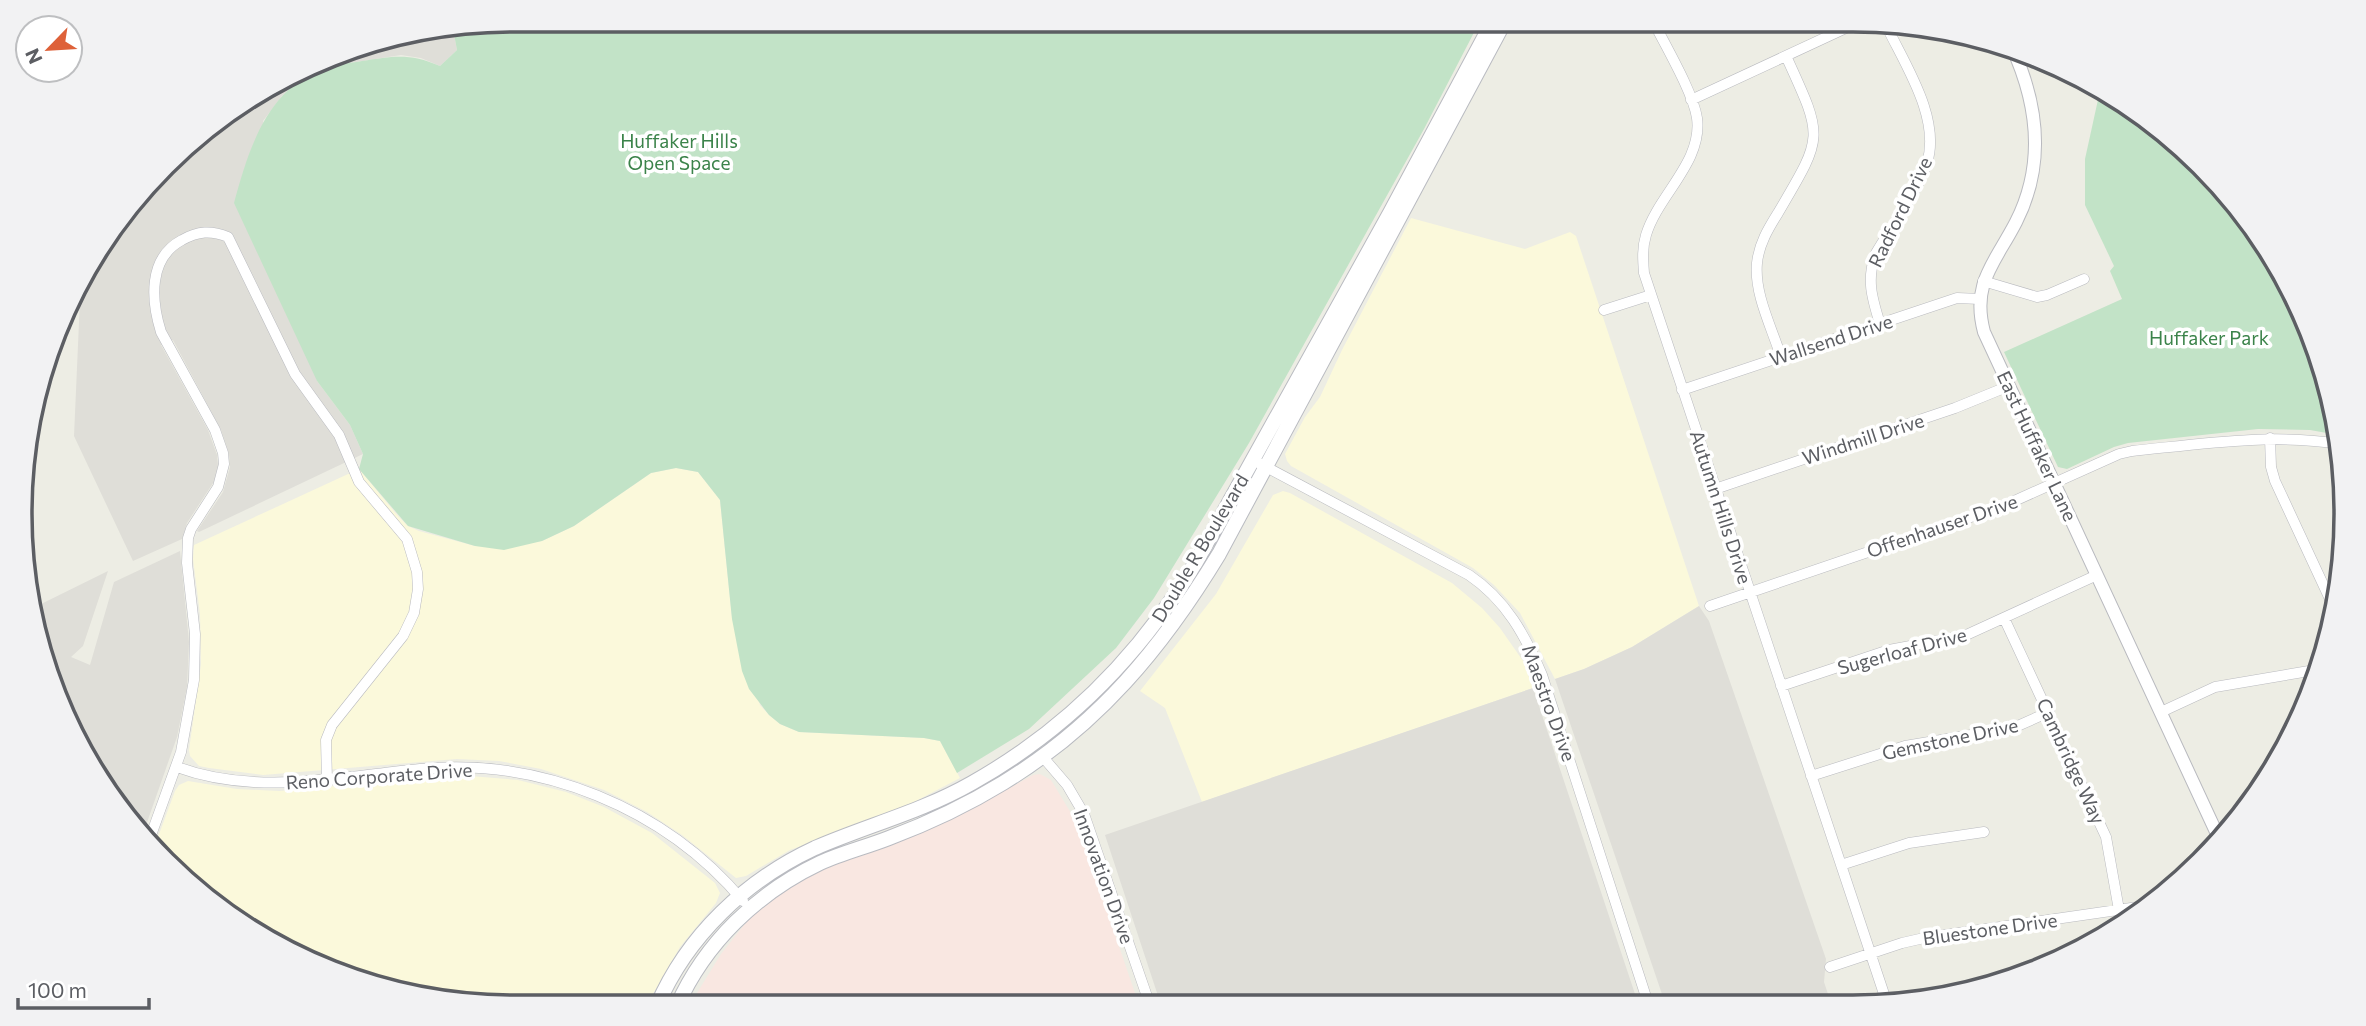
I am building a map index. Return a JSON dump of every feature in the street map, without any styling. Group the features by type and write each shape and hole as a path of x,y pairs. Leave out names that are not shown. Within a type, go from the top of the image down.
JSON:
{"main road":[{"name":"Double R Boulevard","path":"683,995 703,961 726,933 778,887 838,855 911,830 956,809 1003,782 1042,756 1105,703 1137,671 1164,637 1219,554 1259,463 1487,32"},
{"name":"Double R Boulevard","path":"663,995 687,952 709,924 739,896 797,857 903,817 963,788 1020,753 1060,723 1117,670 1167,608 1259,463 1499,32"}],"street":[{"name":"Autumn Hills Drive","path":"1658,32 1691,100 1697,120 1695,144 1691,154 1652,221 1644,246 1644,273 1884,993"},
{"path":"1691,100 1836,32"},
{"name":"Radford Drive","path":"1880,324 1870,289 1871,264 1922,175 1931,137 1926,111 1890,34"},
{"path":"1781,357 1759,290 1757,264 1764,238 1809,161 1815,139 1813,116 1786,56"},
{"name":"East Huffaker Lane","path":"2019,63 2034,113 2036,142 2033,171 2023,206 1983,281 1980,299 1984,332 2215,830"},
{"path":"152,832 183,744 195,669 194,614 187,563 188,538 218,487 224,464 215,430 161,332 156,316 154,290 162,255 172,245 187,237 211,231 228,237 295,374 339,435 359,482 407,538 417,572 418,589 414,613 403,636 332,725 326,740 327,780"},
{"path":"1983,281 2037,297 2084,279"},
{"path":"1604,310 1651,295"},
{"name":"Wallsend Drive","path":"1682,390 1956,298 1980,299"},
{"name":"Windmill Drive","path":"1715,489 1955,408 2009,386"},
{"path":"2270,438 2271,467 2275,481 2327,593"},
{"name":"Offenhauser Drive","path":"1710,606 2003,506 2119,454 2270,438 2329,442"},
{"name":"Maestro Drive","path":"1259,463 1469,575 1499,600 1514,620 1527,640 1542,675 1645,995"},
{"name":"Sugerloaf Drive","path":"1781,686 1889,650 1952,640 2097,575"},
{"name":"Cambridge Way","path":"2004,618 2106,837 2111,852 2119,910"},
{"path":"2161,712 2215,687 2308,671"},
{"name":"Gemstone Drive","path":"1811,776 1905,746 2013,729 2049,712"},
{"name":"Innovation Drive","path":"1042,756 1067,785 1084,814 1147,995"},
{"name":"Reno Corporate Drive","path":"177,766 248,783 286,784 462,766 552,779 593,793 649,821 725,879 750,909"},
{"path":"1841,865 1909,843 1984,832"},
{"name":"Bluestone Drive","path":"1830,967 1924,938 2127,909"}],"shaded area":[{"path":"454,36 457,50 440,66 421,58 401,55 337,65 388,48"},
{"path":"303,80 282,96 263,121 317,381 350,425 363,454 197,531 223,492 230,467 229,454 221,430 173,340 161,345 208,430 218,466 215,480 187,523 182,539 133,561 74,436 80,303 113,245 151,196 196,151 245,113"},
{"path":"1411,218 1525,249 1570,232 1576,236 1699,606 1632,647 1555,679 1520,613 1494,585 1473,568 1291,466 1287,461 1285,454 1305,417 1320,397"},
{"path":"676,468 698,472 720,500 732,618 760,705 769,715 780,724 799,732 940,741 960,778 891,814 790,850 746,876 736,878 682,835 647,812 604,790 541,769 499,761 457,759 263,775 199,766 190,756 201,664 194,545 359,469 398,516 408,526 419,531 475,546 542,541 574,526 651,473"},
{"path":"1283,491 1452,583 1482,608 1500,628 1523,661 1533,688 1202,802 1165,708 1140,691 1216,594 1273,495"},
{"path":"180,551 189,642 187,687 177,737 146,824 113,781 81,726 57,668 41,604 108,571 83,646 71,657 90,665 114,582"},
{"path":"1699,606 1709,621 1826,959 1824,982 1828,995 1662,995 1555,679 1632,647"},
{"path":"1533,688 1635,995 1158,995 1105,835"},
{"path":"1040,774 1051,780 1077,823 1136,995 696,995 721,954 756,910 778,894 812,874 985,801 1033,775"},
{"path":"458,775 518,780 566,792 604,807 652,833 715,883 720,893 716,903 680,947 652,995 513,995 450,990 388,978 329,958 272,930 220,895 158,837 175,791 179,785 188,781 237,789 279,791"}],"green space":[{"name":"Huffaker Hills Open Space","path":"513,32 1474,32 1424,129 1249,443 1154,598 1116,648 1029,729 957,773 940,741 799,732 780,724 769,715 749,689 742,671 732,619 720,500 698,472 676,468 651,473 574,526 542,541 504,550 475,546 408,526 359,469 363,454 350,425 317,381 234,203 247,161 264,121 291,87 338,65 411,57 440,66 457,50 454,36"},
{"name":"Huffaker Park","path":"2098,99 2170,151 2215,196 2253,245 2285,300 2309,358 2327,433 2258,429 2128,443 2067,469 2058,467 2004,352 2122,299 2110,271 2114,266 2085,205 2085,159"}]}
